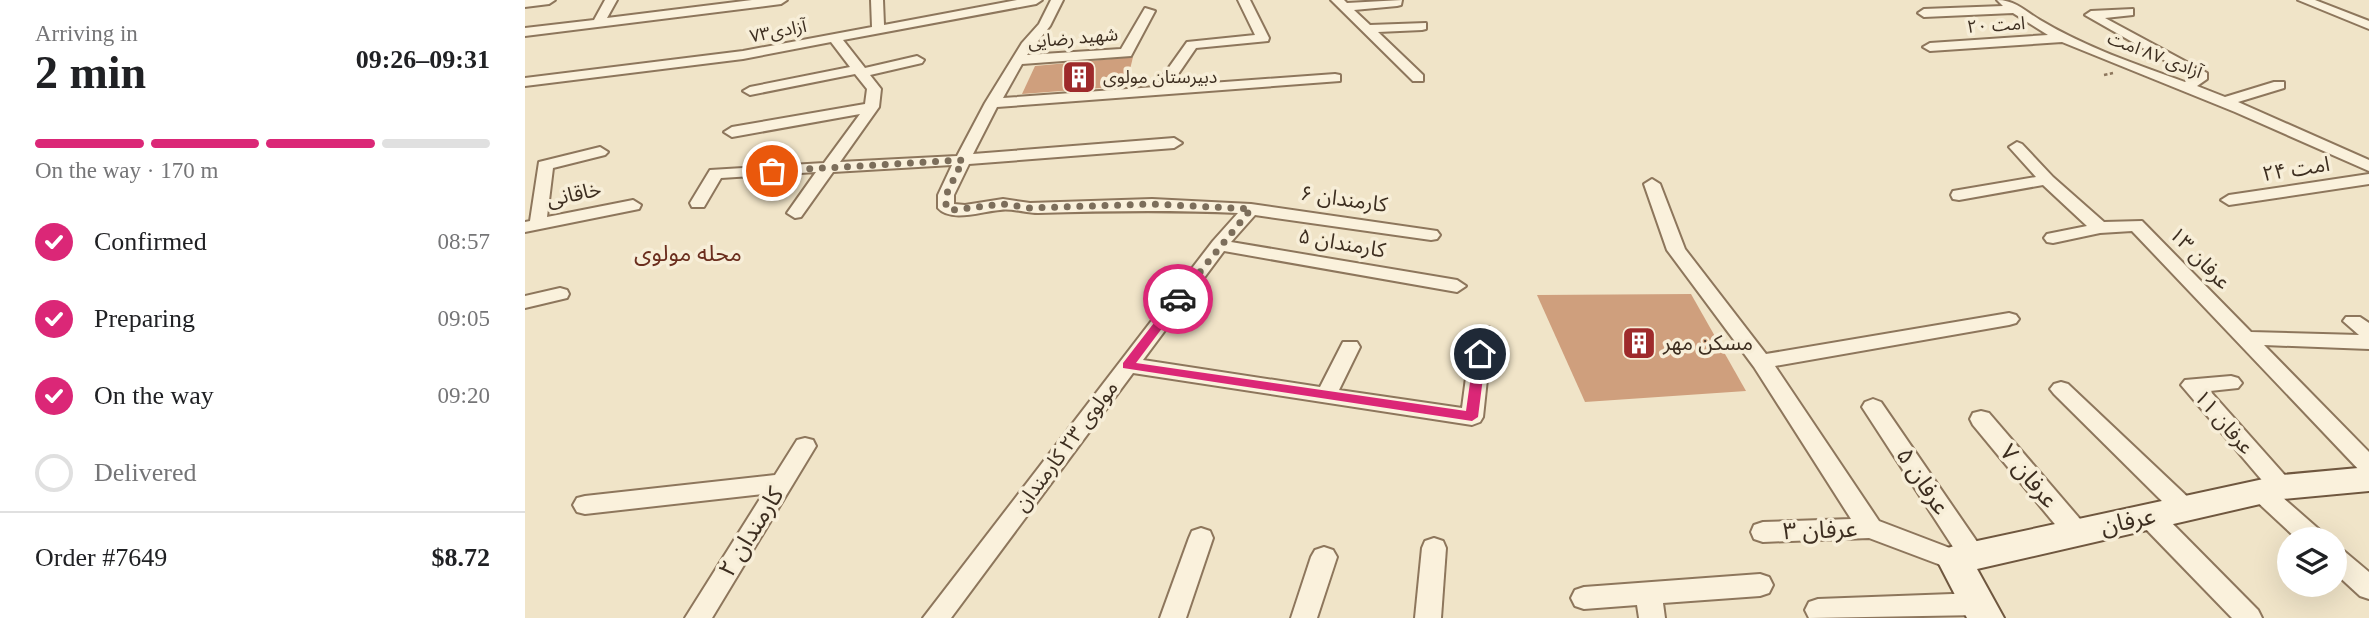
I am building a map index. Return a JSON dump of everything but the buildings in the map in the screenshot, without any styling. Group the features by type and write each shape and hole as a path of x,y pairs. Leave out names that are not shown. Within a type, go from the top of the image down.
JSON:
{"street":[{"path":"525,3 549,0"},
{"path":"599,23 611,0"},
{"path":"525,32 781,0"},
{"path":"877,0 879,29"},
{"name":"آزادی۷۳","path":"525,82 743,55 879,29 968,6 1036,0"},
{"path":"963,160 992,103 1028,43 1044,26 1056,0"},
{"path":"1158,92 1192,45 1263,38 1244,0"},
{"name":"آزادی ۸۷ امت","path":"2003,0 2064,38 2128,68 2186,87 2300,132 2369,166"},
{"path":"2304,0 2369,25"},
{"path":"1341,3 1397,2"},
{"path":"1341,3 1419,78"},
{"path":"1924,13 2015,9"},
{"name":"شهید رضایی","path":"1018,60 1126,53 1149,11"},
{"path":"2129,12 2091,15 2202,76 2186,87"},
{"path":"617,33 630,19"},
{"path":"1367,29 1422,26"},
{"path":"557,37 568,27"},
{"path":"795,213 872,107 874,89 834,37"},
{"name":"امت ۲۰","path":"1930,47 2064,38"},
{"path":"750,91 917,60"},
{"path":"992,103 1335,78"},
{"path":"2224,102 2279,85"},
{"path":"731,132 872,107"},
{"path":"698,203 716,173 827,169 1174,143"},
{"path":"2017,147 2047,180 2100,228"},
{"path":"532,226 545,165 600,152"},
{"name":"کارمندان ۶","path":"963,160 946,195 946,208 953,210 1003,204 1030,208 1152,204 1251,209 1431,235"},
{"name":"امت ۲۴","path":"2229,200 2369,179"},
{"path":"1959,195 2047,180"},
{"path":"1652,184 1676,250 1761,362 1870,528"},
{"name":"خاقانی","path":"532,226 633,205"},
{"name":"مولوی ۲۳ کارمندان","path":"936,618 1219,245 1251,209"},
{"name":"عرفان ۱۳","path":"2100,228 2136,225 2369,466"},
{"path":"2053,238 2100,228"},
{"name":"کارمندان ۵","path":"1219,245 1457,286"},
{"path":"525,302 560,293"},
{"path":"1761,362 2009,319"},
{"path":"1128,365 1472,417 1482,332"},
{"path":"2245,338 2369,342"},
{"path":"1326,395 1350,347"},
{"name":"عرفان ۱۱","path":"2231,383 2192,385 2271,490"},
{"path":"2061,389 2185,509"},
{"name":"عرفان ۵","path":"1873,407 1964,558"},
{"name":"عرفان ۷","path":"1981,419 2077,533"},
{"name":"کارمندان ۲","path":"698,618 805,446"},
{"name":"عرفان","path":"1964,558 2271,490 2369,479"},
{"path":"585,505 782,483"},
{"path":"2271,490 2303,527"},
{"path":"2150,516 2249,618"},
{"name":"عرفان ۳","path":"1763,532 1870,528 1964,558"},
{"path":"1173,618 1201,538"},
{"path":"1428,618 1434,548"},
{"path":"1304,618 1324,557"},
{"path":"1818,610 1982,611 1964,558"},
{"path":"2347,569 2369,589"},
{"path":"1584,598 1650,606 1760,585"}],"way so far":[{"path":"772,171 963,160 944,202 946,208 953,210 1003,204 1030,208 1152,204 1251,209 1219,245 1178,299"}],"place":[{"name":"دبیرستان مولوی","path":"1079,77"},
{"name":"مسکن مهر","path":"1639,343"}],"district":[{"name":"محله مولوی","path":"688,253"}],"route":[{"path":"1178,299 1128,365 1472,417 1480,354"}]}
